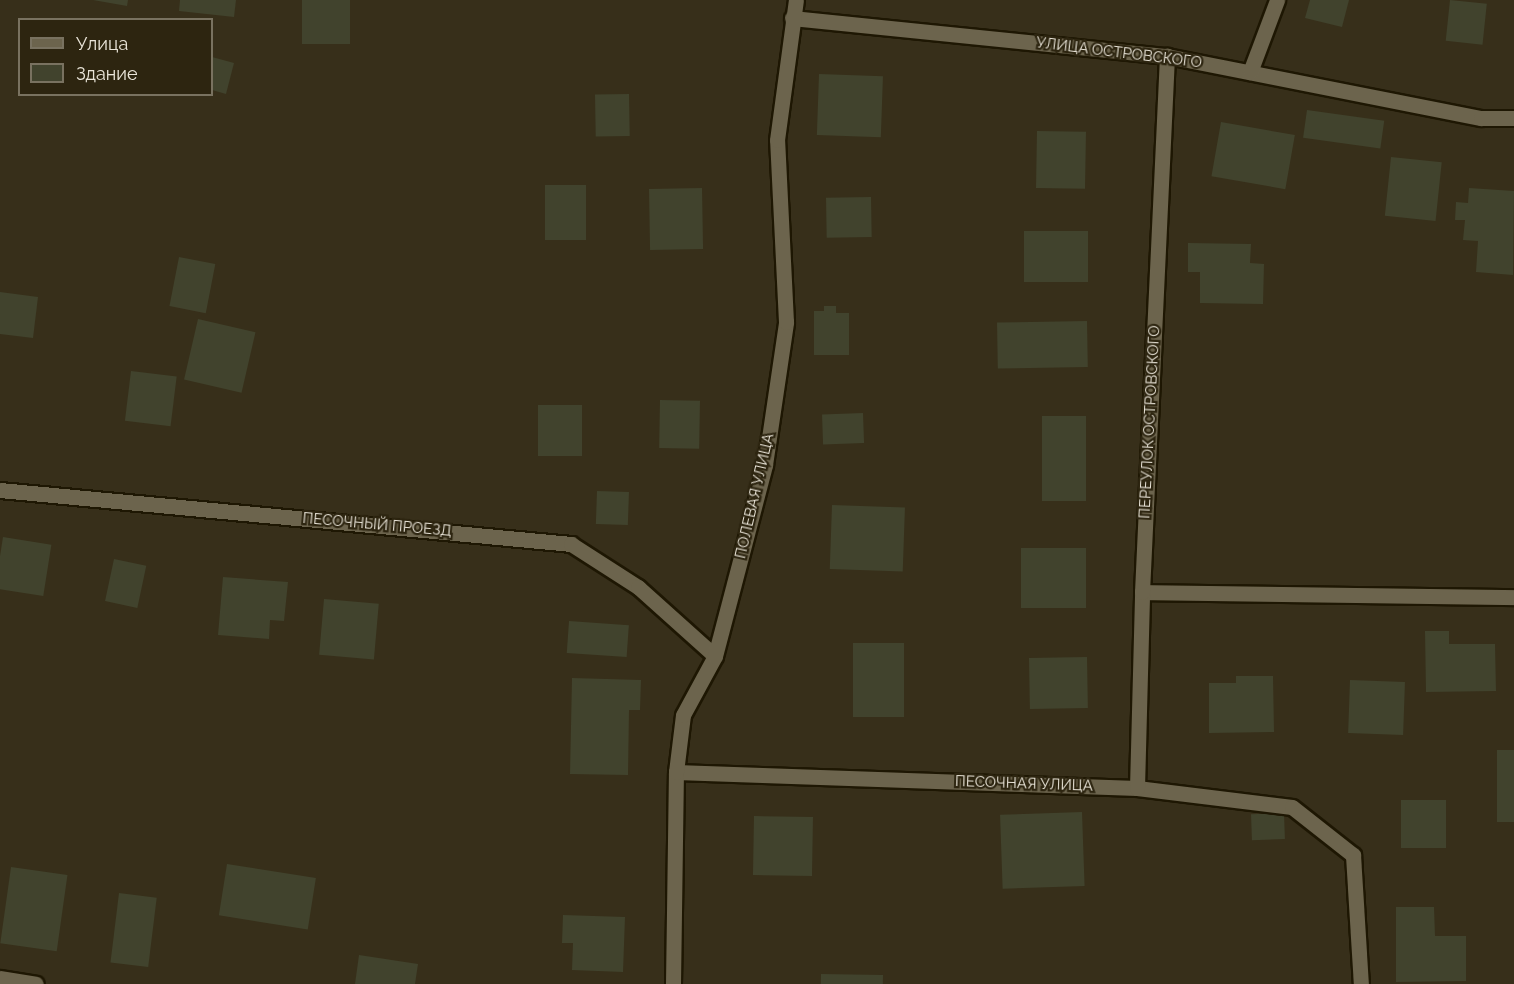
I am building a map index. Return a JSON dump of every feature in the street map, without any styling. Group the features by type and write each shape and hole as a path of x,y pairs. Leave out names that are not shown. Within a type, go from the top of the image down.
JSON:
{"street":[{"name":"ПОЛЕВАЯ УЛИЦА","path":"673,984 676,772 683,715 715,656 765,465 786,322 777,140 796,0"},
{"path":"1250,72 1277,0"},
{"name":"УЛИЦА ОСТРОВСКОГО","path":"792,18 1167,56 1481,118 1514,118"},
{"name":"ПЕРЕУЛОК ОСТРОВСКОГО","path":"1137,788 1142,592 1167,56"},
{"name":"ПЕСОЧНЫЙ ПРОЕЗД","path":"0,490 571,544 638,587 715,656"},
{"path":"1142,592 1514,597"},
{"name":"ПЕСОЧНАЯ УЛИЦА","path":"676,772 1137,788 1292,807 1353,855 1361,984"},
{"path":"0,978 36,984"}],"building":[{"path":"93,0 128,0 127,6"},
{"path":"180,0 236,0 234,17 179,11"},
{"path":"302,0 350,0 350,44 302,44"},
{"path":"1310,0 1349,0 1342,27 1305,18"},
{"path":"1450,0 1487,4 1483,45 1446,41"},
{"path":"213,57 234,63 226,94 213,90"},
{"path":"819,74 883,76 881,137 817,135"},
{"path":"629,94 630,136 596,137 595,95"},
{"path":"1307,110 1384,121 1380,149 1303,138"},
{"path":"1221,122 1295,135 1285,189 1211,176"},
{"path":"1037,131 1086,132 1085,189 1036,188"},
{"path":"1391,157 1442,162 1436,221 1385,216"},
{"path":"545,185 586,185 586,240 545,240"},
{"path":"702,188 703,249 650,250 649,189"},
{"path":"1469,188 1514,191 1513,275 1476,272 1478,241 1463,240 1465,220 1455,220 1456,202 1468,203"},
{"path":"871,197 872,237 827,238 826,198"},
{"path":"1024,231 1088,231 1088,282 1024,282"},
{"path":"1188,243 1251,244 1250,263 1264,264 1263,304 1200,303 1200,272 1188,272"},
{"path":"179,257 215,264 206,313 169,306"},
{"path":"0,292 38,297 33,338 0,334"},
{"path":"824,306 836,306 836,313 849,313 849,355 814,355 814,311 824,311"},
{"path":"198,319 255,332 242,393 184,379"},
{"path":"1087,321 1088,367 998,369 997,323"},
{"path":"131,371 177,377 171,426 125,421"},
{"path":"660,400 700,401 699,449 659,448"},
{"path":"538,405 582,405 582,456 538,456"},
{"path":"863,413 864,443 823,444 822,414"},
{"path":"1042,416 1086,416 1086,501 1042,501"},
{"path":"597,491 629,492 628,525 596,524"},
{"path":"832,505 905,508 903,572 830,569"},
{"path":"3,537 51,545 43,596 0,589 0,556"},
{"path":"1021,548 1086,548 1086,608 1021,608"},
{"path":"114,559 146,566 137,608 105,601"},
{"path":"223,577 288,582 284,621 270,620 269,639 218,635"},
{"path":"324,599 379,604 374,660 319,655"},
{"path":"569,621 629,625 627,657 567,653"},
{"path":"1425,631 1449,631 1449,644 1495,644 1496,691 1426,692"},
{"path":"853,643 904,643 904,717 853,717"},
{"path":"1087,657 1088,708 1030,709 1029,658"},
{"path":"1236,676 1273,676 1274,732 1209,733 1209,683 1236,683"},
{"path":"572,678 641,680 640,710 629,710 628,775 570,774"},
{"path":"1350,680 1405,682 1403,735 1348,733"},
{"path":"1497,750 1514,750 1514,822 1497,822"},
{"path":"1401,800 1446,800 1446,848 1401,848"},
{"path":"1082,812 1085,886 1003,889 1000,815"},
{"path":"1284,813 1285,839 1252,840 1251,814"},
{"path":"754,816 813,817 812,876 753,875"},
{"path":"227,864 316,878 308,929 219,915"},
{"path":"11,867 67,875 57,951 0,943"},
{"path":"119,893 157,898 148,967 110,962"},
{"path":"1396,907 1434,907 1435,936 1466,936 1466,981 1396,982"},
{"path":"563,915 625,917 623,972 572,970 573,943 562,943"},
{"path":"359,955 418,964 415,984 355,984"},
{"path":"821,974 883,975 883,984 821,984"}]}
